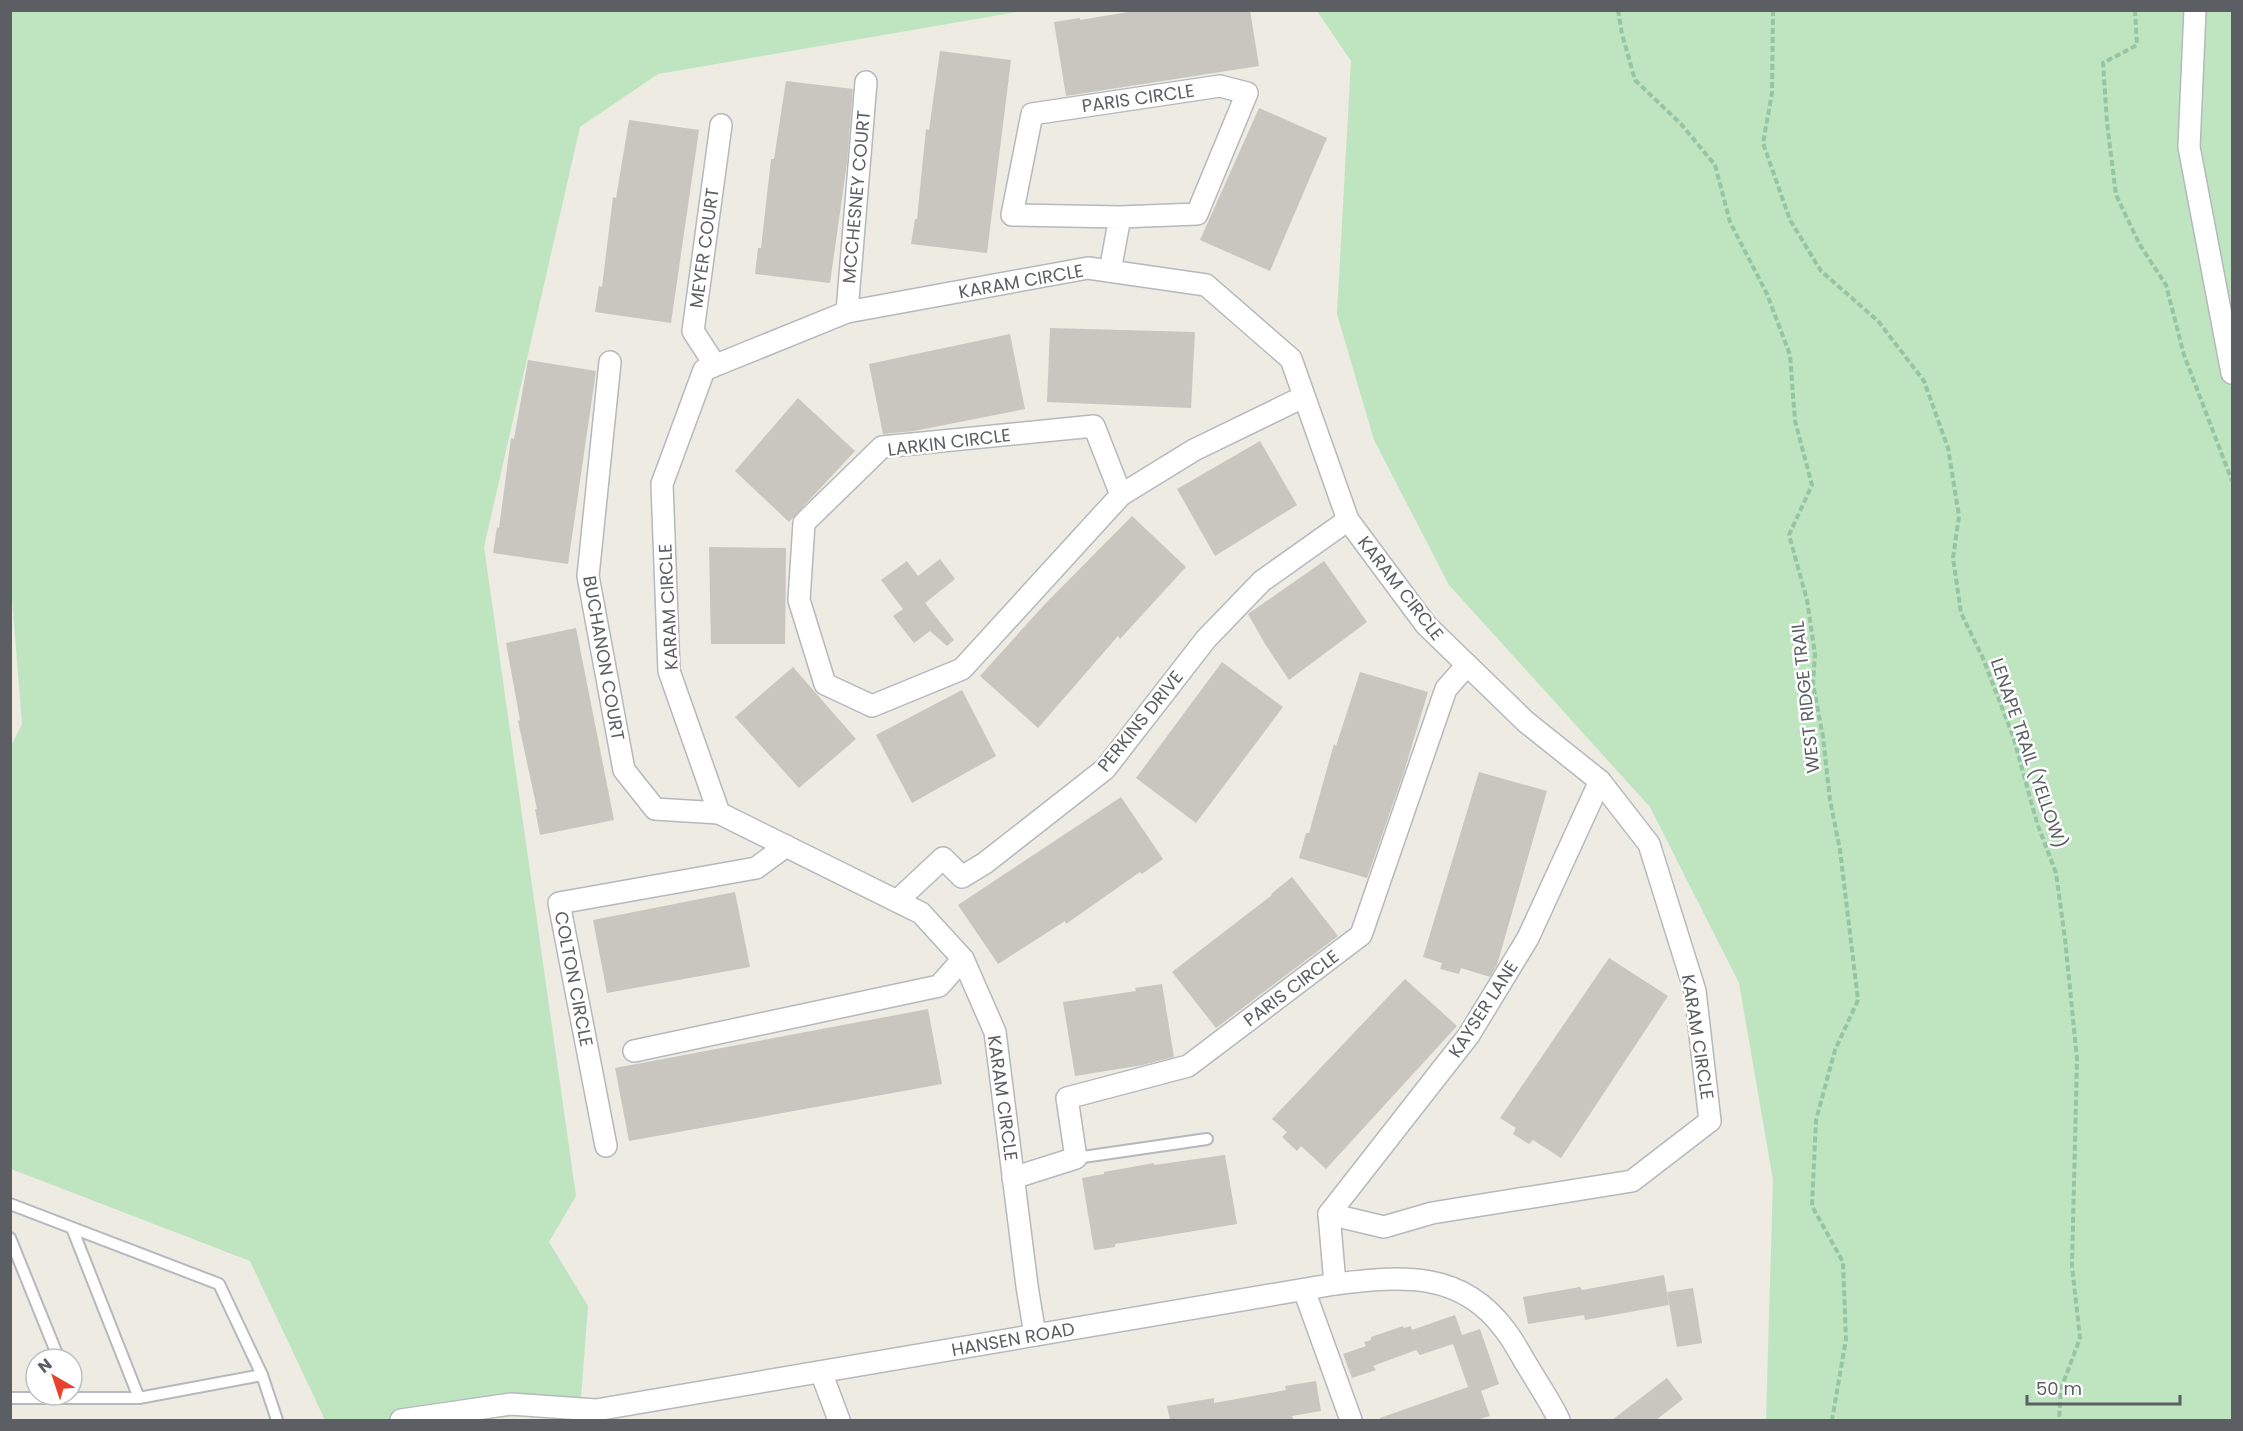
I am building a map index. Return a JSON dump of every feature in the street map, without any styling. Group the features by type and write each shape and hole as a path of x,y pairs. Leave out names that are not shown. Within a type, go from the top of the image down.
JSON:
{"street":[{"path":"2195,10 2189,147 2232,373"},
{"name":"MCCHESNEY COURT","path":"846,312 866,82"},
{"name":"PARIS CIRCLE","path":"1220,86 1246,93 1197,214 1120,217 1012,215 1032,114 1220,86"},
{"name":"MEYER COURT","path":"716,365 693,330 721,125"},
{"path":"1110,271 1120,217"},
{"name":"KARAM CIRCLE","path":"1035,1335 995,1032 963,959 921,914 719,813 669,671 662,484 704,370 716,365 846,312 1088,268 1206,285 1291,359 1348,520 1426,625 1526,722 1600,781 1649,844 1695,991 1710,1121 1632,1181 1432,1213 1384,1227 1329,1214"},
{"name":"BUCHANON COURT","path":"609,362 588,576 624,770 655,809 719,813"},
{"name":"LARKIN CIRCLE","path":"1121,495 1095,426 882,447 804,523 799,600 825,684 872,706 962,669 1121,495 1194,450 1303,397"},
{"name":"PERKINS DRIVE","path":"897,901 943,858 962,877 985,863 1105,769 1206,639 1262,581 1348,520"},
{"name":"PARIS CIRCLE","path":"1076,1158 1067,1098 1188,1066 1361,935 1446,689 1467,665"},
{"name":"KAYSER LANE","path":"1329,1214 1469,1035 1528,938 1600,781"},
{"name":"COLTON CIRCLE","path":"606,1146 559,903 756,868 786,846"},
{"path":"634,1052 939,986 963,959"},
{"path":"1013,1178 1076,1158"},
{"path":"1329,1214 1335,1284"},
{"name":"HANSEN ROAD","path":"401,1420 511,1404 596,1410 1335,1284 1405,1278 1448,1287 1472,1299 1492,1315 1506,1331 1559,1420"},
{"path":"1304,1290 1351,1420"},
{"path":"821,1372 839,1420"}],"lane":[{"path":"1076,1158 1208,1140"},
{"path":"10,1204 219,1284 262,1374 277,1420"},
{"path":"72,1228 139,1398"},
{"path":"10,1238 54,1347"},
{"path":"84,1395 139,1398 262,1374"}],"path":[{"name":"WEST RIDGE TRAIL","path":"1618,10 1635,80 1681,124 1715,165 1730,222 1767,294 1790,355 1795,421 1812,485 1789,535 1807,600 1815,654 1813,684 1823,738 1830,800 1840,850 1858,1000 1835,1050 1816,1120 1812,1206 1843,1262 1846,1339 1832,1420"},
{"name":"LENAPE TRAIL (YELLOW)","path":"1773,10 1772,93 1763,143 1790,220 1821,271 1878,321 1924,381 1948,448 1959,516 1953,558 1961,613 1982,656 2013,736 2022,777 2056,873 2066,939 2077,1059 2072,1266 2080,1338 2061,1389 2059,1420"},
{"path":"2135,10 2137,45 2103,63 2116,195 2140,244 2166,285 2184,355 2232,481"}],"green space":[{"path":"11,11 1022,11 658,74 580,127 484,547 576,1196 549,1242 588,1306 580,1411 472,1420 325,1420 250,1261 11,1169 10,748 22,724 10,573"},
{"path":"1317,11 2232,11 2232,1420 1766,1420 1773,1180 1739,983 1650,807 1449,585 1374,440 1337,314 1351,61"}],"building":[{"path":"1140,10 1250,10 1259,66 1066,96 1054,22"},
{"path":"940,51 1011,60 987,253 911,244 915,219 917,219 926,129 929,130"},
{"path":"786,81 853,89 847,163 830,283 755,274 758,248 761,248 771,159 774,159"},
{"path":"1259,108 1327,138 1270,271 1200,240"},
{"path":"629,120 699,130 671,323 595,312 599,286 602,287 613,197 616,198"},
{"path":"1050,328 1195,332 1191,408 1047,402"},
{"path":"1010,334 1025,409 914,431 883,434 869,364"},
{"path":"528,360 596,371 568,564 493,553 497,527 499,528 511,438 514,439"},
{"path":"798,398 855,451 789,522 735,471"},
{"path":"1260,441 1297,505 1215,556 1177,489"},
{"path":"1132,516 1186,567 1120,639 1118,636 1038,728 980,676 1045,604"},
{"path":"709,547 786,548 785,644 711,644"},
{"path":"940,559 955,579 925,603 954,640 947,646 930,631 914,643 893,616 903,609 881,580 907,561 918,576"},
{"path":"1324,561 1367,622 1289,680 1248,614"},
{"path":"576,628 614,820 540,835 506,643"},
{"path":"1222,662 1283,707 1196,823 1136,778"},
{"path":"793,667 856,739 799,788 735,717"},
{"path":"1360,672 1428,692 1404,772 1367,878 1299,858 1306,833 1309,833 1334,744 1336,746"},
{"path":"962,690 996,756 912,803 876,735"},
{"path":"1479,772 1547,791 1497,965 1490,977 1461,968 1459,974 1440,969 1442,963 1423,957"},
{"path":"1121,797 1163,859 1142,874 1140,872 1066,924 1065,921 998,964 958,905"},
{"path":"1292,877 1338,936 1216,1028 1172,972"},
{"path":"735,892 750,967 607,993 593,920"},
{"path":"1609,958 1668,996 1561,1158 1533,1140 1529,1144 1513,1134 1516,1128 1500,1118"},
{"path":"1405,979 1457,1026 1326,1169 1301,1146 1297,1151 1282,1137 1287,1132 1272,1119"},
{"path":"1162,984 1174,1057 1143,1065 1075,1076 1063,1002 1136,991 1135,988"},
{"path":"928,1009 942,1084 629,1141 615,1068"},
{"path":"1225,1155 1237,1224 1115,1244 1115,1247 1094,1250 1082,1178 1154,1163 1154,1165"},
{"path":"1664,1275 1669,1305 1585,1320 1584,1315 1528,1324 1523,1297 1580,1287 1582,1290"},
{"path":"1693,1288 1702,1343 1677,1347 1667,1292"},
{"path":"1455,1315 1462,1335 1480,1329 1499,1384 1481,1391 1490,1416 1476,1420 1380,1420 1380,1418 1468,1387 1453,1344 1420,1355 1416,1350 1373,1366 1376,1370 1352,1378 1343,1354 1366,1346 1364,1342 1371,1340 1371,1337 1403,1326 1404,1328 1411,1326 1412,1330"},
{"path":"1667,1378 1683,1399 1656,1420 1612,1420"},
{"path":"1316,1381 1321,1411 1292,1416 1293,1419 1170,1420 1167,1406 1214,1398 1214,1403 1286,1390 1285,1386"}]}
